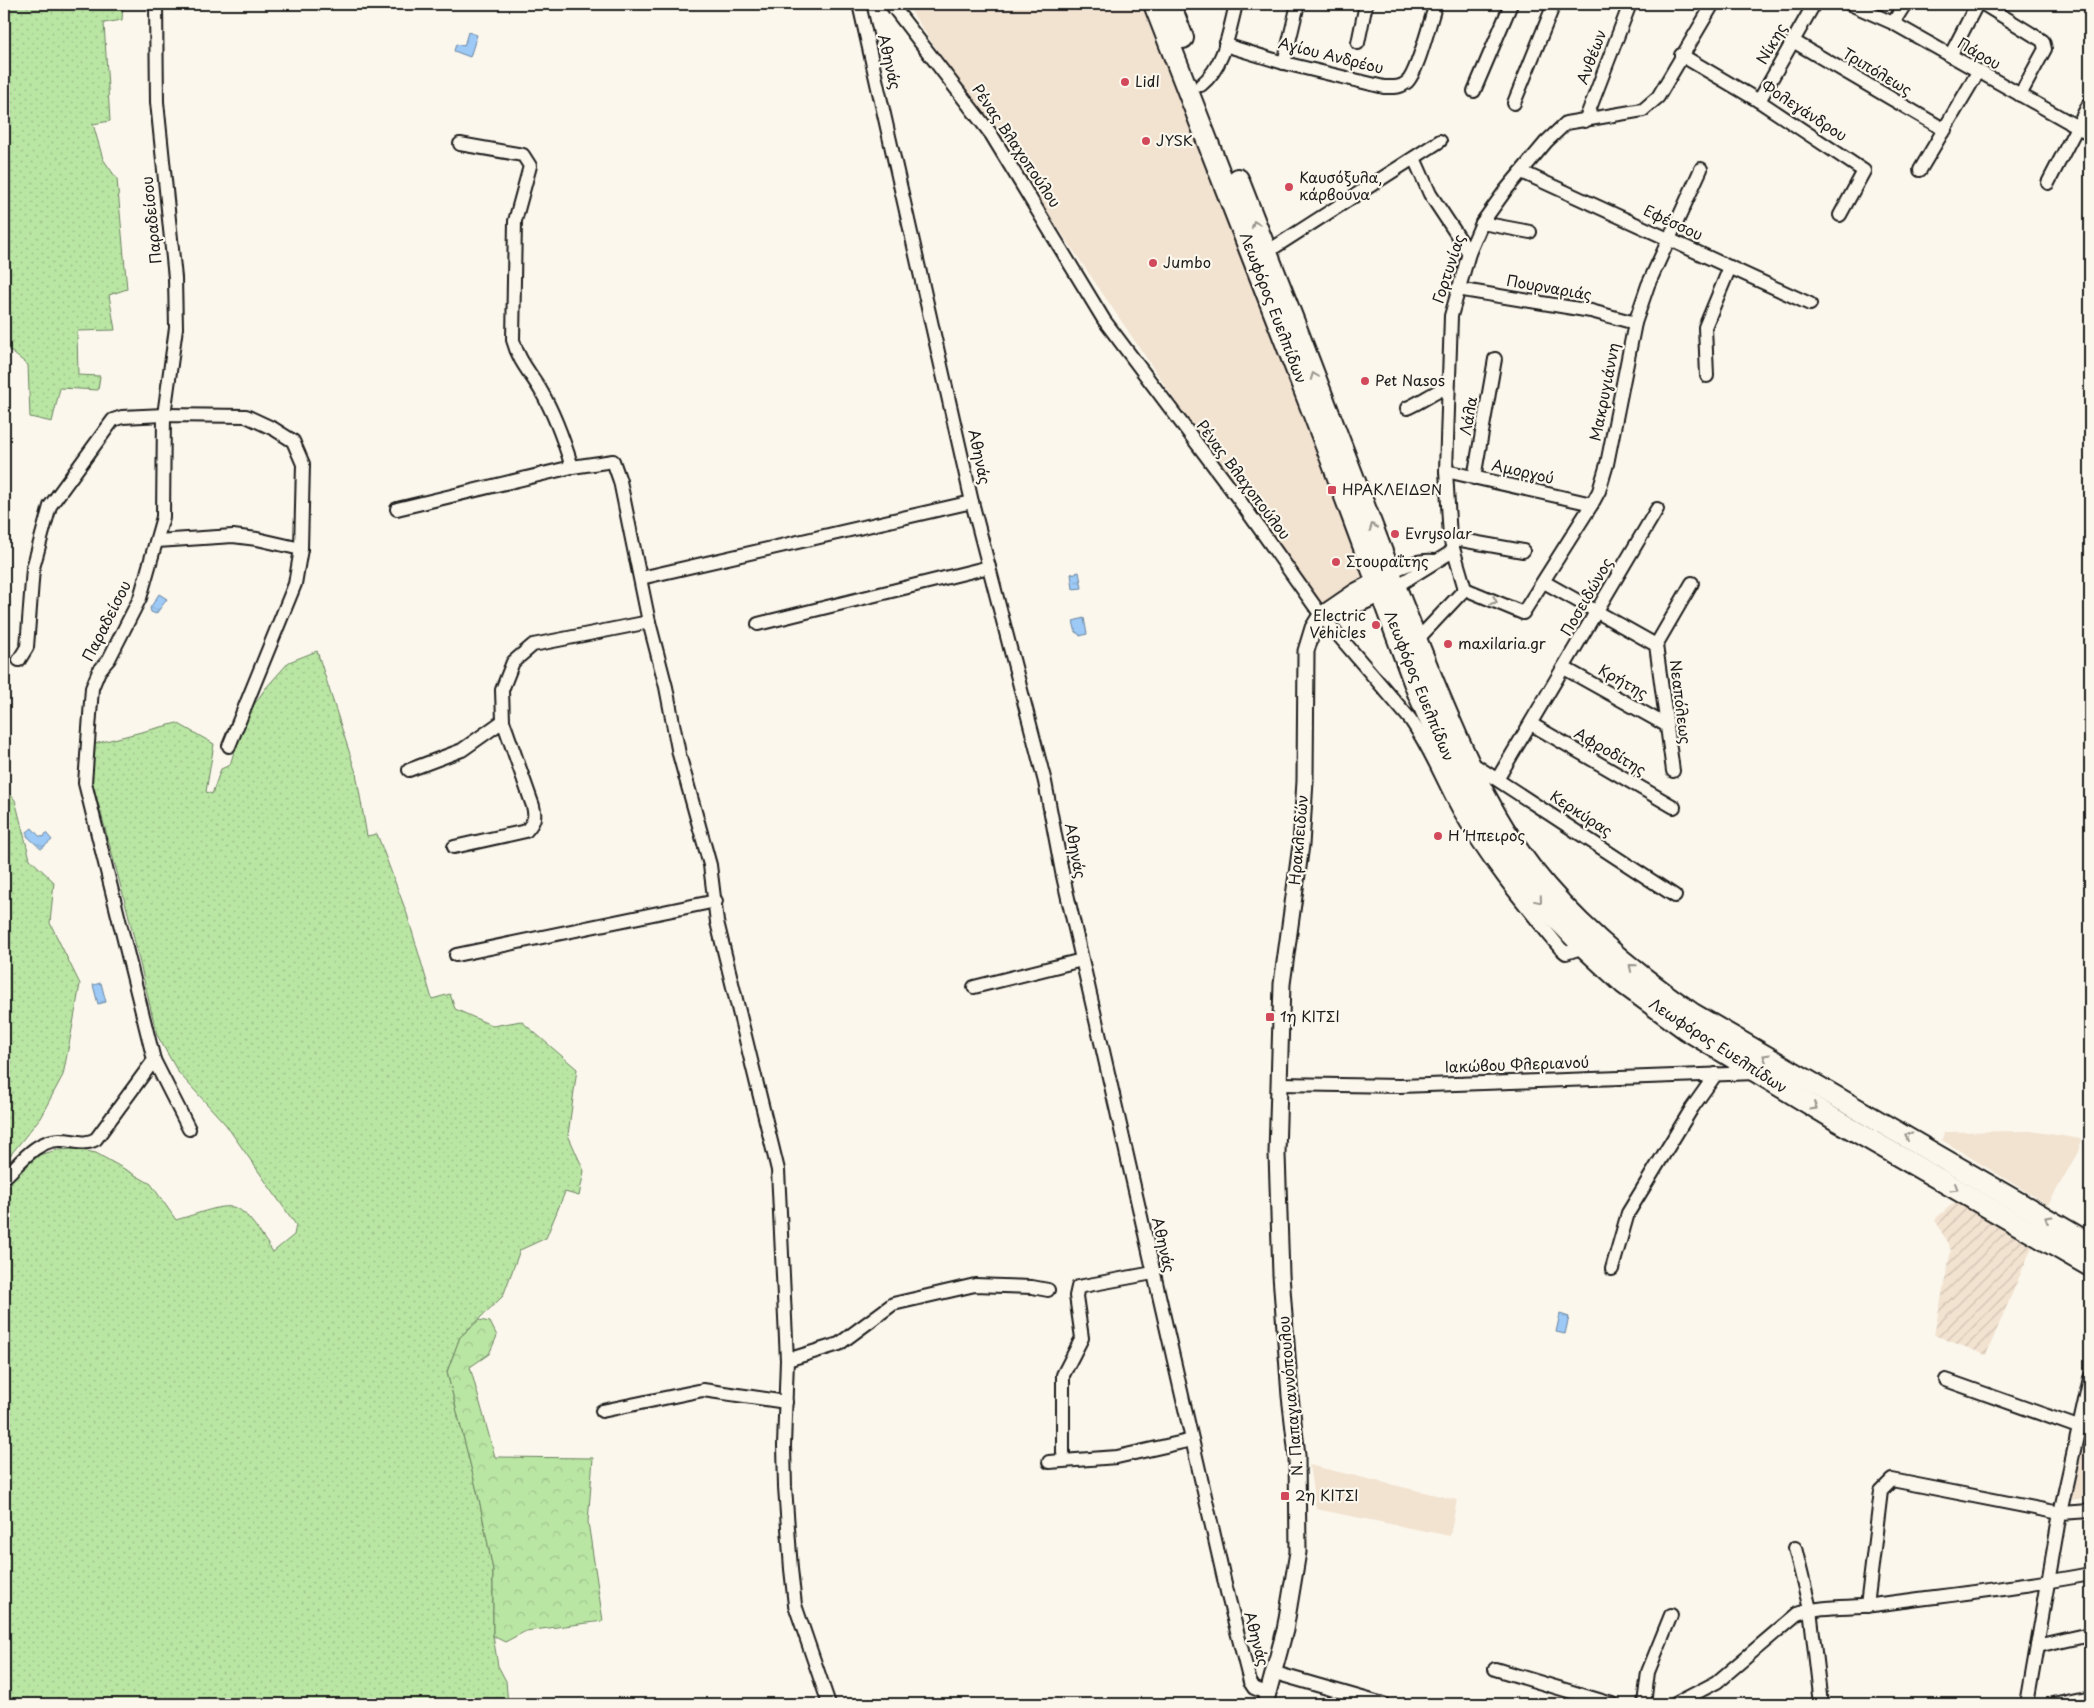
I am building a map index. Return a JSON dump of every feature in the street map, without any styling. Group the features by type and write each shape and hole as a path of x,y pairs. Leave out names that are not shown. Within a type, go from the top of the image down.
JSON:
{"main road":[{"name":"Λεωφόρος Ευελπίδων","path":"1154,4 1386,584 1415,642 1468,761 1502,826 1531,868 1564,906 1594,935 1660,991 1693,1014 1770,1060 1905,1134 2090,1244"},
{"name":"Λεωφόρος Ευελπίδων","path":"1170,4 1267,252 1386,584 1422,701 1444,752 1473,808 1497,848 1519,876 1584,947 1624,984 1687,1030 2090,1266"}],"street":[{"name":"Παραδείσου","path":"156,4 157,102 175,278 176,328 164,415 162,517 140,598 109,659 99,671 92,688 85,783 154,1060 188,1129"},
{"name":"Αθηνάς","path":"859,4 972,502 1045,782 1082,960 1227,1592 1250,1682 1267,1699"},
{"name":"Ρένας Βλαχοπούλου","path":"891,4 991,134 1104,320 1240,502 1321,615 1410,719 1423,737 1459,811 1490,858 1521,900 1566,952 1584,947"},
{"path":"1201,85 1212,76 1225,45 1236,4"},
{"path":"1284,63 1298,4"},
{"path":"1358,43 1366,4"},
{"name":"Αγίου Ανδρέου","path":"1225,45 1284,63 1384,86 1398,87 1408,81 1414,70 1436,4"},
{"path":"1474,91 1511,4"},
{"path":"1514,102 1554,4"},
{"name":"Ανθέων","path":"1585,121 1630,4"},
{"name":"Γορτυνίας","path":"1465,589 1450,538 1446,472 1451,316 1457,288 1469,253 1482,223 1546,142 1566,124 1643,110 1658,97 1681,55 1713,4"},
{"name":"Νίκης","path":"1759,101 1814,4"},
{"name":"Πάρου","path":"1850,4 1868,7 1950,56 2090,134"},
{"path":"1894,23 1905,4"},
{"path":"1950,56 1977,4"},
{"path":"1983,4 2043,41 2045,49 2020,95"},
{"name":"Τριπόλεως","path":"1793,41 1945,130"},
{"name":"Φολεγάνδρου","path":"1681,55 1759,101 1864,171 1840,215"},
{"path":"1920,170 1978,72"},
{"path":"2048,183 2090,102"},
{"path":"1267,252 1440,141"},
{"path":"460,144 523,155 530,166 514,221 513,340 518,358 541,391 562,433 572,467"},
{"path":"1414,158 1430,194 1469,253"},
{"name":"Μακρυγιάννη","path":"1465,589 1523,613 1592,504 1599,490 1606,464 1635,323 1648,285 1701,169"},
{"name":"Εφέσσου","path":"1522,172 1671,238 1677,243 1810,304"},
{"path":"1482,223 1530,232"},
{"path":"1707,376 1705,328 1730,267"},
{"name":"Πουρναριάς","path":"1457,288 1591,311 1635,323"},
{"name":"Λάλα","path":"1474,478 1495,359"},
{"path":"1407,408 1420,402 1432,393 1448,387"},
{"path":"19,660 27,647 33,568 50,506 113,420 122,417 164,415 246,416 274,429 293,441 303,464 304,498 301,550 295,584 229,746"},
{"path":"398,508 572,467 613,461 620,482 679,754 710,865 716,901 717,922 778,1170 788,1360 784,1446 785,1487 795,1605 829,1704"},
{"name":"Αμοργού","path":"1446,472 1592,504"},
{"path":"641,578 972,502"},
{"name":"Ποσειδώνος","path":"1498,778 1657,509"},
{"path":"157,541 233,536 257,539 301,550"},
{"path":"1450,538 1523,551"},
{"path":"1386,584 1427,569 1435,561 1453,551"},
{"path":"758,624 989,568"},
{"name":"Νεαπόλεως","path":"1544,582 1656,645 1673,771"},
{"path":"1656,645 1692,583"},
{"name":"Ηρακλειδών","path":"1278,1084 1282,984 1300,846 1305,781 1306,651 1313,628 1321,615 1334,606 1361,603 1386,584"},
{"path":"1415,642 1465,589"},
{"path":"454,847 526,831 533,823 535,815 533,806 503,721 502,690 512,662 533,645 649,622"},
{"name":"Κρήτης","path":"1564,668 1666,725"},
{"path":"409,770 462,750 503,721"},
{"name":"Αφροδίτης","path":"1530,724 1674,807"},
{"name":"Κερκύρας","path":"1468,761 1498,778 1675,896"},
{"path":"456,955 716,901"},
{"path":"974,987 1082,960"},
{"path":"4,1178 42,1144 61,1140 83,1144 96,1139 154,1060"},
{"name":"Ιακώβου Φλεριανού","path":"1278,1084 1400,1086 1758,1073"},
{"path":"1612,1269 1628,1213 1692,1108 1716,1074"},
{"name":"Ν. Παπαγιαννόπουλου","path":"1267,1699 1275,1672 1293,1589 1298,1543 1297,1454 1290,1396 1281,1275 1277,1154 1278,1084"},
{"path":"1063,1453 1063,1375 1082,1338 1076,1296 1078,1287 1153,1272"},
{"path":"788,1360 839,1344 893,1304 975,1285 1032,1287 1048,1290"},
{"path":"2027,1704 2046,1583 2090,1378"},
{"path":"1946,1380 2078,1427"},
{"path":"602,1411 704,1390 786,1402"},
{"path":"1049,1462 1117,1457 1192,1440"},
{"path":"1867,1606 1881,1491 1892,1480 2060,1513 2090,1511"},
{"path":"1795,1548 1810,1609 1822,1704"},
{"path":"1675,1704 1717,1682 1797,1614 1810,1609 1867,1606 2046,1583 2090,1574"},
{"path":"1644,1704 1648,1672 1670,1615"},
{"path":"2037,1646 2090,1634"},
{"path":"1495,1669 1612,1704"},
{"path":"1275,1672 1383,1704"},
{"path":"2053,1704 2090,1696"}],"shaded area":[{"path":"906,4 1143,4 1375,577 1321,615"},
{"path":"2031,1131 2081,1139 2078,1152 2048,1205 1942,1140 1944,1132"},
{"path":"1956,1201 2032,1247 1986,1355 1934,1335 1951,1250 1935,1219"},
{"path":"2090,1420 2090,1497 2071,1500"},
{"path":"1309,1465 1457,1500 1450,1536 1316,1509"}],"green space":[{"path":"4,4 123,4 122,20 104,23 110,121 93,124 103,159 117,179 127,289 109,295 115,330 77,331 78,375 100,376 98,390 60,388 52,422 30,417 28,365 9,350 4,349"},
{"path":"317,651 356,773 367,836 377,834 407,914 432,999 450,994 455,1009 493,1026 521,1021 577,1069 568,1135 584,1171 579,1196 565,1192 546,1238 520,1250 503,1296 460,1337 447,1372 479,1499 493,1570 493,1636 498,1666 506,1681 508,1704 4,1704 4,1185 39,1155 57,1150 76,1149 96,1153 151,1184 176,1220 213,1209 234,1208 251,1220 273,1252 294,1235 296,1225 226,1125 178,1072 157,1035 128,913 92,780 94,744 177,723 214,744 206,792 212,794 221,769 230,765 244,719 265,689 289,662"},
{"path":"4,787 15,800 30,859 54,882 50,923 80,984 63,1075 40,1118 4,1163"},
{"path":"479,1320 490,1322 497,1336 489,1354 470,1367 495,1457 593,1458 588,1522 603,1621 526,1631 505,1642 493,1636 493,1570 479,1499 447,1372 460,1337"}],"water":[{"path":"468,32 477,35 470,57 454,51 456,44 464,46"},
{"path":"1079,572 1082,588 1073,589 1071,574"},
{"path":"159,594 167,599 156,614 151,612 150,608"},
{"path":"1084,618 1087,634 1080,636 1076,633 1073,621"},
{"path":"32,828 39,836 44,837 46,833 52,840 41,849 27,836 27,832"},
{"path":"101,983 106,1002 98,1004 93,985"},
{"path":"1560,1314 1569,1317 1565,1334 1556,1332"}],"place":[{"name":"Lidl","path":"1125,82"},
{"name":"JYSK","path":"1146,141"},
{"name":"Καυσόξυλα, κάρβουνα","path":"1289,187"},
{"name":"Jumbo","path":"1153,263"},
{"name":"Pet Nasos","path":"1365,381"},
{"name":"ΗΡΑΚΛΕΙΔΩΝ","path":"1332,490"},
{"name":"Evrysolar","path":"1395,534"},
{"name":"Στουραΐτης","path":"1336,562"},
{"name":"Electric Vehicles","path":"1376,625"},
{"name":"maxilaria.gr","path":"1448,644"},
{"name":"Η Ήπειρος","path":"1438,836"},
{"name":"1η ΚΙΤΣΙ","path":"1270,1017"},
{"name":"2η ΚΙΤΣΙ","path":"1285,1496"}]}
